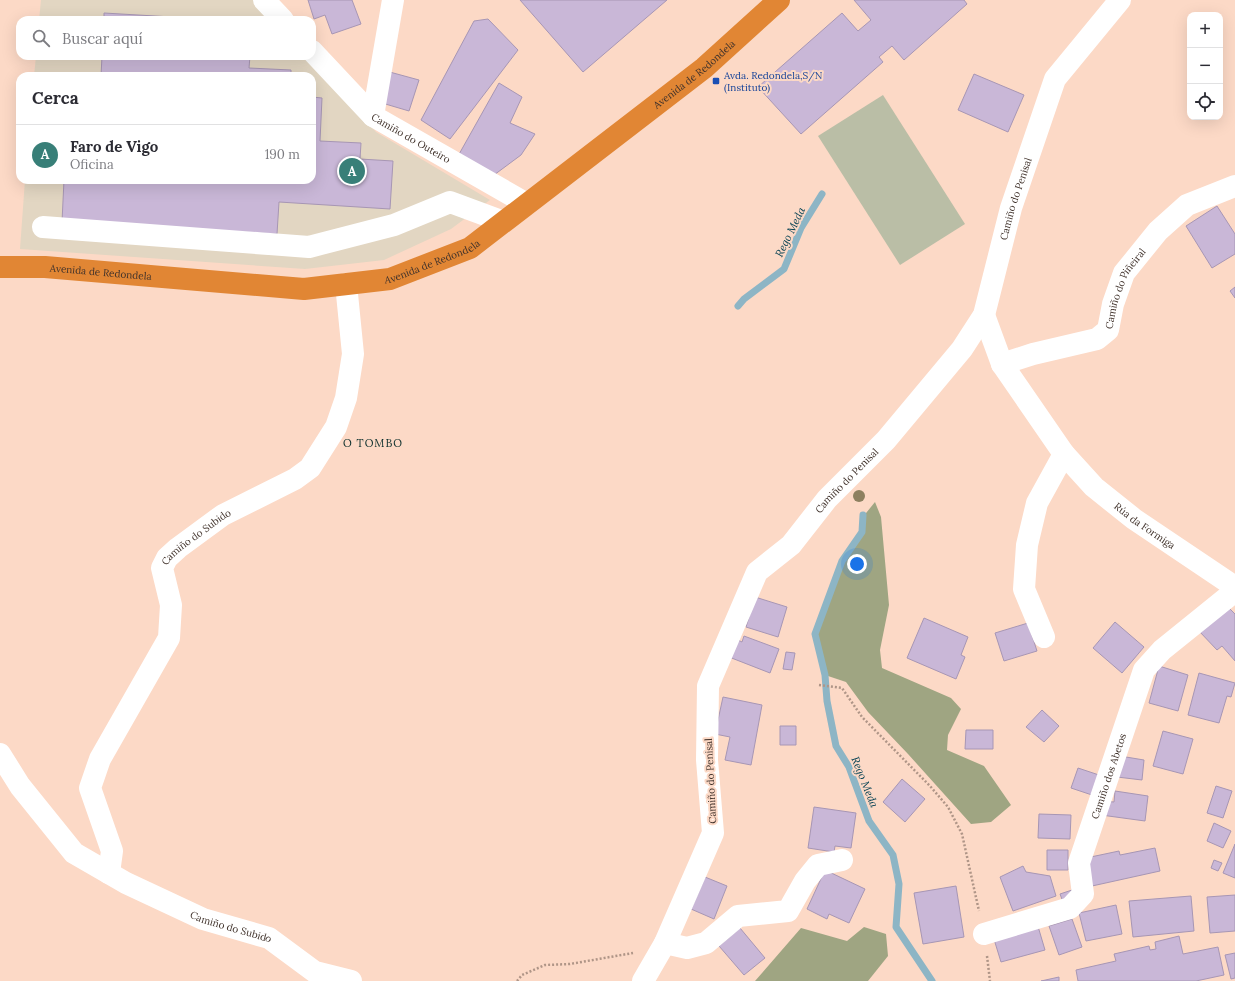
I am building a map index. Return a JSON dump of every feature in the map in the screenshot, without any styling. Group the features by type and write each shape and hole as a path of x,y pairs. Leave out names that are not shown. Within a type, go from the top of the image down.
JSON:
{"highway":[{"name":"Avenida de Redondela","path":"3,268 45,267 304,288 390,279 470,248 704,68 778,0"}],"street":[{"path":"373,116 393,0"},
{"name":"Camiño do Penisal","path":"643,981 665,943 713,833 707,760 708,686 757,572 791,545 827,499 886,440 962,349 984,315 1011,208 1055,79 1120,0"},
{"name":"Camiño do Outeiro","path":"316,55 373,116 527,204"},
{"name":"Camiño do Piñeiral","path":"1002,364 1033,354 1097,339 1108,330 1113,304 1124,273 1158,231 1187,205 1234,188"},
{"path":"43,227 310,247 394,225 450,202 504,222"},
{"name":"Camiño do Subido","path":"109,873 112,851 90,788 100,759 137,697 147,675 169,638 171,605 162,568 167,558 178,548 223,515 295,479 310,468 336,427 346,398 353,354 346,284"},
{"name":"Rúa da Formiga","path":"984,315 1002,364 1064,454 1094,487 1134,519 1235,587"},
{"path":"1044,637 1024,589 1027,545 1037,503 1064,454"},
{"name":"Camiño dos Abetos","path":"984,934 1070,908 1083,894 1079,863 1144,670 1162,650 1235,592"},
{"name":"Camiño do Subido","path":"0,754 20,786 74,853 126,884 204,919 269,938 315,972 351,981"},
{"path":"665,943 687,948 706,943 738,916 788,911 805,881 818,865 842,860"}],"path":[{"path":"819,685 842,688 862,717 930,786 948,808 962,834 984,934 990,981"},
{"path":"517,981 522,975 545,964 570,964 634,952"}],"shaded area":[{"path":"41,0 255,0 271,16 39,16"},
{"path":"36,60 312,60 376,132 490,200 451,229 384,260 305,269 20,249 25,184 316,184 316,72 34,72"}],"green space":[{"path":"883,95 965,224 900,265 818,136"},
{"path":"875,502 881,517 889,605 880,650 882,668 951,698 961,709 948,735 947,750 984,766 1011,805 991,822 971,824 868,712 846,682 825,675 815,634 842,561 862,532 862,518"},
{"path":"864,927 886,934 888,956 868,981 755,981 801,928 847,941"}],"building":[{"path":"308,0 352,0 361,24 332,34 325,15 316,18 316,16 313,16"},
{"path":"520,0 667,0 583,72"},
{"path":"854,0 964,0 967,4 904,60 892,46 879,57 883,62 801,134 758,87 842,13 858,31 871,20"},
{"path":"104,13 155,16 104,16"},
{"path":"488,19 518,50 450,139 421,120 474,21"},
{"path":"102,60 250,60 249,68 291,70 291,72 101,72"},
{"path":"386,71 419,80 409,111 382,103"},
{"path":"974,74 1024,95 1008,132 958,110"},
{"path":"499,83 522,97 510,123 535,134 521,155 494,175 458,156"},
{"path":"316,97 322,98 320,141 361,143 360,159 393,161 390,209 279,202 277,234 62,222 64,184 316,184"},
{"path":"1217,206 1235,234 1235,254 1212,268 1186,226"},
{"path":"1235,287 1235,298 1230,291"},
{"path":"755,597 787,607 778,637 746,627"},
{"path":"1227,606 1235,614 1235,661 1222,646 1217,650 1199,631"},
{"path":"924,618 968,637 961,655 965,657 956,679 907,658"},
{"path":"1115,622 1144,647 1122,673 1093,648"},
{"path":"1028,623 1037,651 1004,661 995,633"},
{"path":"744,636 779,649 770,673 729,657 736,639 742,642"},
{"path":"786,652 795,653 792,670 783,669"},
{"path":"1159,666 1188,675 1178,711 1149,703"},
{"path":"1199,673 1235,683 1231,697 1227,696 1219,723 1188,715"},
{"path":"723,697 762,705 751,765 725,760 730,737 715,734"},
{"path":"1042,710 1059,726 1044,742 1026,727"},
{"path":"780,726 796,726 796,745 780,745"},
{"path":"966,730 993,730 993,749 965,749"},
{"path":"1163,731 1193,739 1183,774 1153,766"},
{"path":"1120,756 1144,760 1142,780 1117,777"},
{"path":"1078,768 1099,775 1092,795 1071,788"},
{"path":"902,779 925,799 905,822 883,802"},
{"path":"1216,786 1232,791 1223,818 1207,813"},
{"path":"1115,791 1148,796 1145,821 1101,815 1103,801 1114,802"},
{"path":"814,807 856,813 851,848 835,846 834,852 808,848"},
{"path":"1039,814 1071,815 1070,839 1038,838"},
{"path":"1214,823 1231,831 1223,848 1207,841"},
{"path":"1235,844 1235,878 1223,873"},
{"path":"1155,848 1160,871 1092,886 1086,858 1119,851 1120,855"},
{"path":"1047,850 1068,850 1068,870 1047,870"},
{"path":"1214,860 1222,863 1218,871 1211,868"},
{"path":"1023,866 1026,872 1050,876 1056,896 1013,911 1000,877"},
{"path":"825,870 865,889 849,923 829,914 827,919 807,909"},
{"path":"705,877 727,886 714,919 691,909"},
{"path":"956,886 964,937 923,944 914,893"},
{"path":"1072,890 1063,902 1060,894"},
{"path":"1235,895 1235,931 1210,933 1207,897"},
{"path":"1191,896 1194,931 1133,937 1129,901"},
{"path":"1116,905 1122,934 1086,941 1079,913"},
{"path":"1072,919 1082,947 1059,955 1049,926"},
{"path":"1037,923 1045,950 1001,962 993,936"},
{"path":"740,928 765,958 744,975 719,946"},
{"path":"1179,936 1183,954 1218,947 1224,975 1196,981 1078,981 1076,970 1116,961 1114,954 1149,946 1150,950 1156,949 1155,942"},
{"path":"1235,953 1235,978 1231,979 1225,955"},
{"path":"1059,977 1059,981 1041,981"}],"waterway":[{"name":"Rego Meda","path":"738,306 744,299 784,269 801,228 822,194"},
{"name":"Rego Meda","path":"863,515 862,532 842,561 815,634 825,675 827,701 836,746 849,767 869,821 893,855 899,884 896,927 932,981"}],"place":[{"name":"Avda. Redondela,S/N (Instituto)","path":"716,81"},
{"name":"Faro de Vigo","path":"352,171"}],"district":[{"name":"O TOMBO","path":"373,443"}]}
